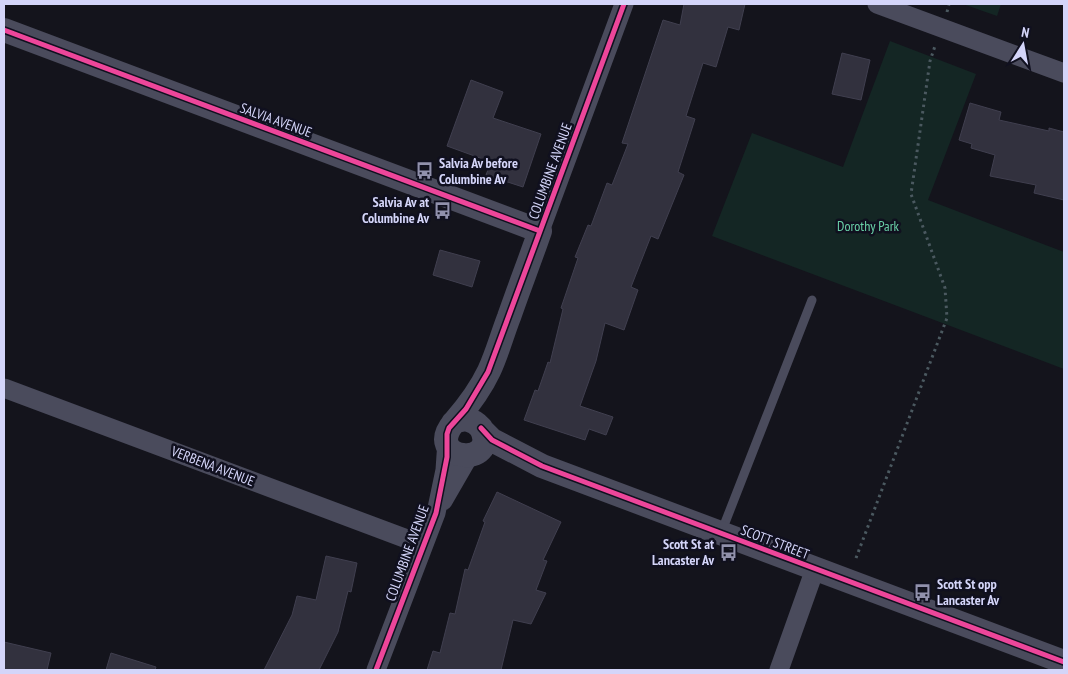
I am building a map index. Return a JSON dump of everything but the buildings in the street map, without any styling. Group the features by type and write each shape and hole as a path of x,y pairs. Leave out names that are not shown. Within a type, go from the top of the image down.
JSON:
{"street":[{"name":"COLUMBINE AVENUE","path":"436,513 445,470 450,432 488,372 624,4"},
{"path":"877,4 1064,74"},
{"name":"SALVIA AVENUE","path":"4,30 540,231"},
{"name":"COLUMBINE AVENUE","path":"482,430 488,372"},
{"name":"VERBENA AVENUE","path":"4,388 423,545"},
{"path":"459,420 471,420 482,430 484,441 480,450 470,456 458,455 452,452 450,432 459,420"},
{"name":"SCOTT STREET","path":"482,430 492,440 542,466 1064,662"},
{"name":"COLUMBINE AVENUE","path":"376,670 436,513 470,456"},
{"name":"SCOTT STREET","path":"470,456 542,466"},
{"path":"779,670 815,569"}],"lane":[{"path":"720,533 812,300"}],"path":[{"path":"856,558 946,318 945,288 911,194 930,61 950,4"}],"green space":[{"path":"963,4 1001,4 997,16"},
{"name":"Dorothy Park","path":"890,41 976,74 928,200 1064,252 1064,369 712,236 752,133 843,167"}],"cycle path":[{"path":"376,670 436,513 447,457 447,434 449,428 466,409 488,372 624,4"},
{"path":"4,30 540,231"},
{"path":"481,428 492,440 542,466 1064,662"}],"place":[{"name":"Salvia Av before Columbine Av","path":"425,171"},
{"name":"Salvia Av at Columbine Av","path":"443,210"},
{"name":"Scott St at Lancaster Av","path":"728,552"},
{"name":"Scott St opp Lancaster Av","path":"923,592"}]}
